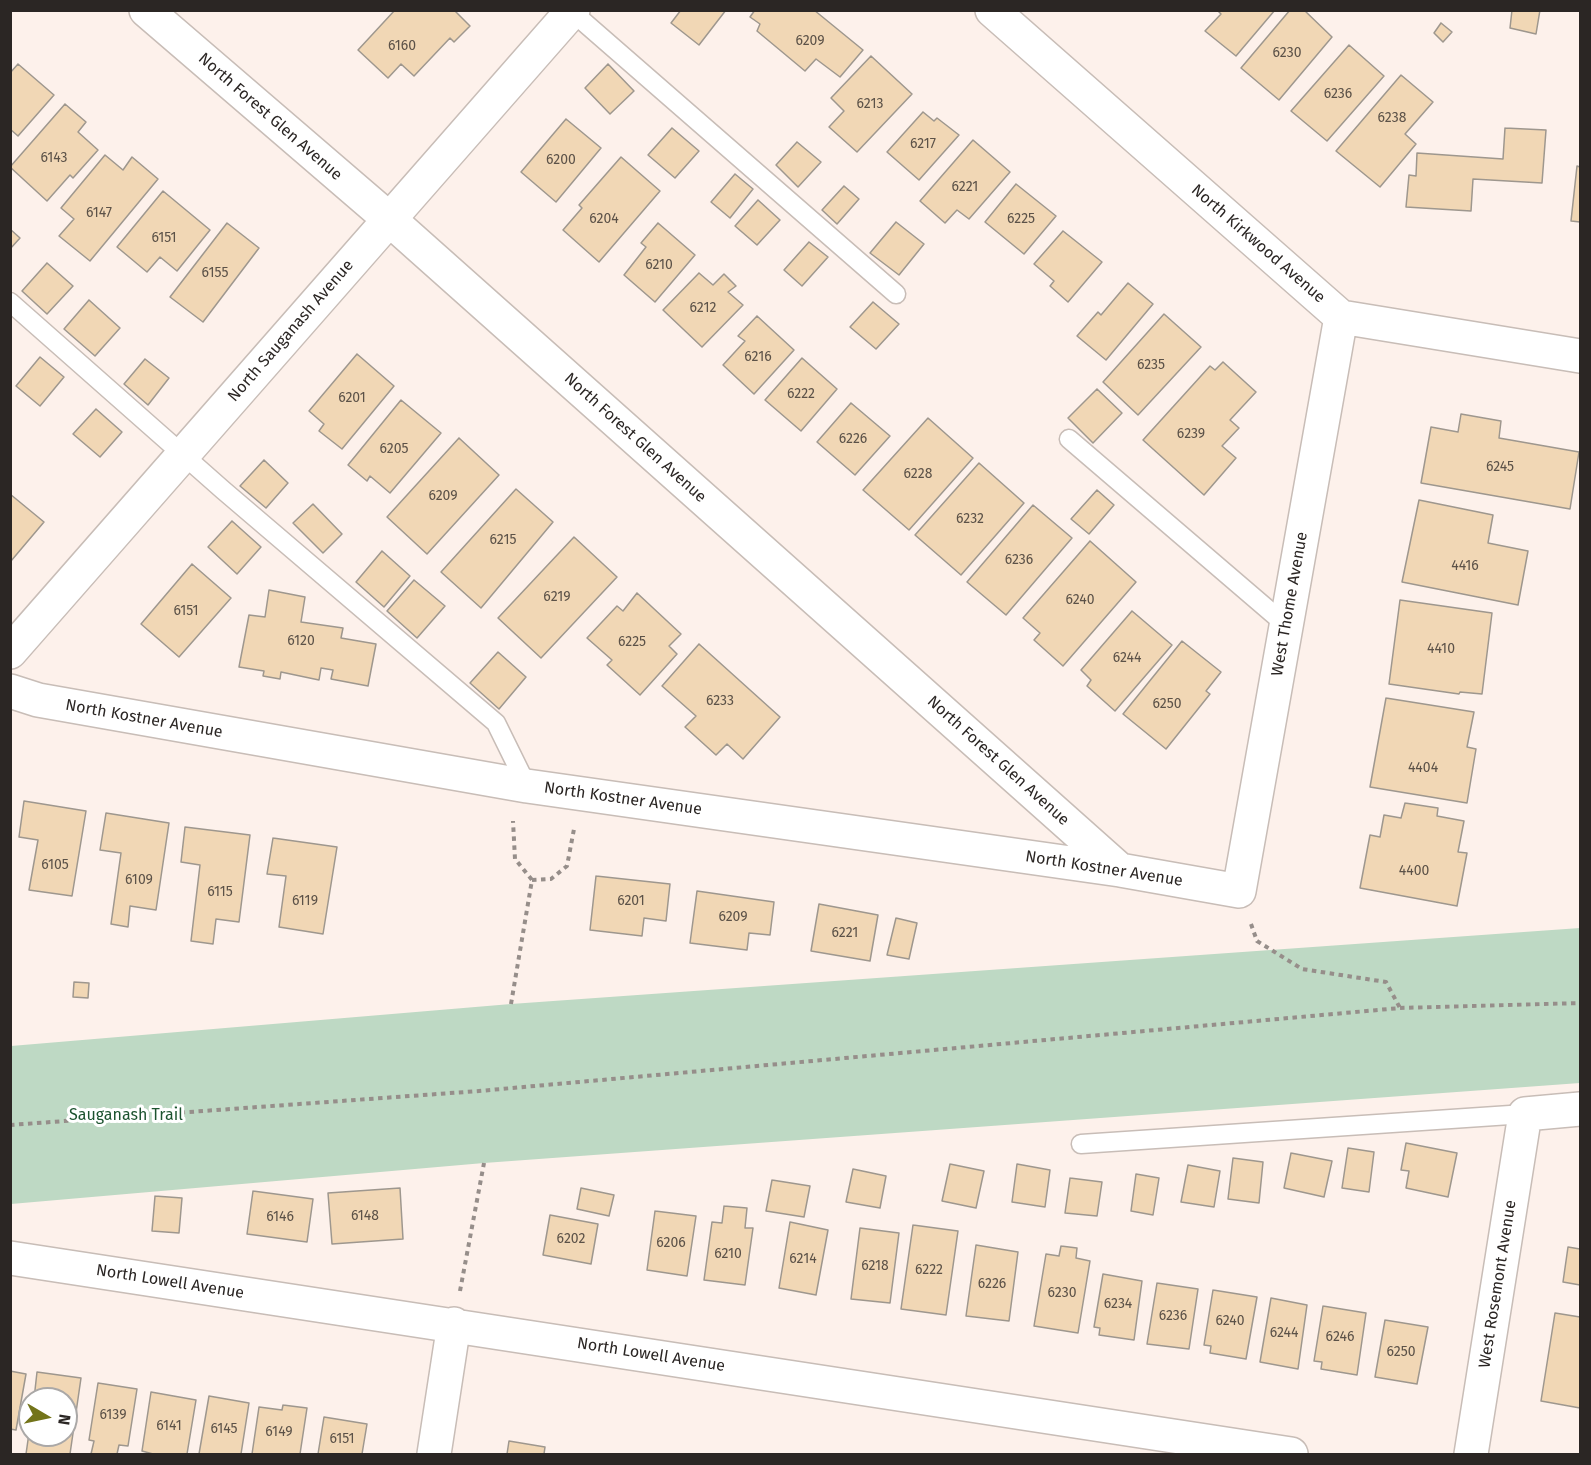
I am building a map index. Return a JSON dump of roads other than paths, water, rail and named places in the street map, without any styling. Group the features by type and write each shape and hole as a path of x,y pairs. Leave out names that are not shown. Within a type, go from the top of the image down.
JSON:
{"street":[{"name":"North Forest Glen Avenue","path":"146,10 389,219 1120,870"},
{"name":"North Kirkwood Avenue","path":"992,10 1341,317 1581,356"},
{"name":"North Sauganash Avenue","path":"10,652 572,11"},
{"name":"West Thome Avenue","path":"1239,891 1341,317"},
{"name":"North Kostner Avenue","path":"10,691 38,700 527,786 1120,870 1239,891"},
{"path":"1525,1114 1581,1109"},
{"name":"West Rosemont Avenue","path":"1471,1455 1525,1114"},
{"name":"North Lowell Avenue","path":"10,1258 454,1324 1291,1455"},
{"path":"434,1455 454,1324"}],"lane":[{"path":"572,11 896,294"},
{"path":"10,302 182,454 496,723 527,786"},
{"path":"1069,439 1286,625"},
{"path":"1081,1144 1525,1114"}],"park label":[{"name":"Sauganash Trail","path":"126,1116"}]}
